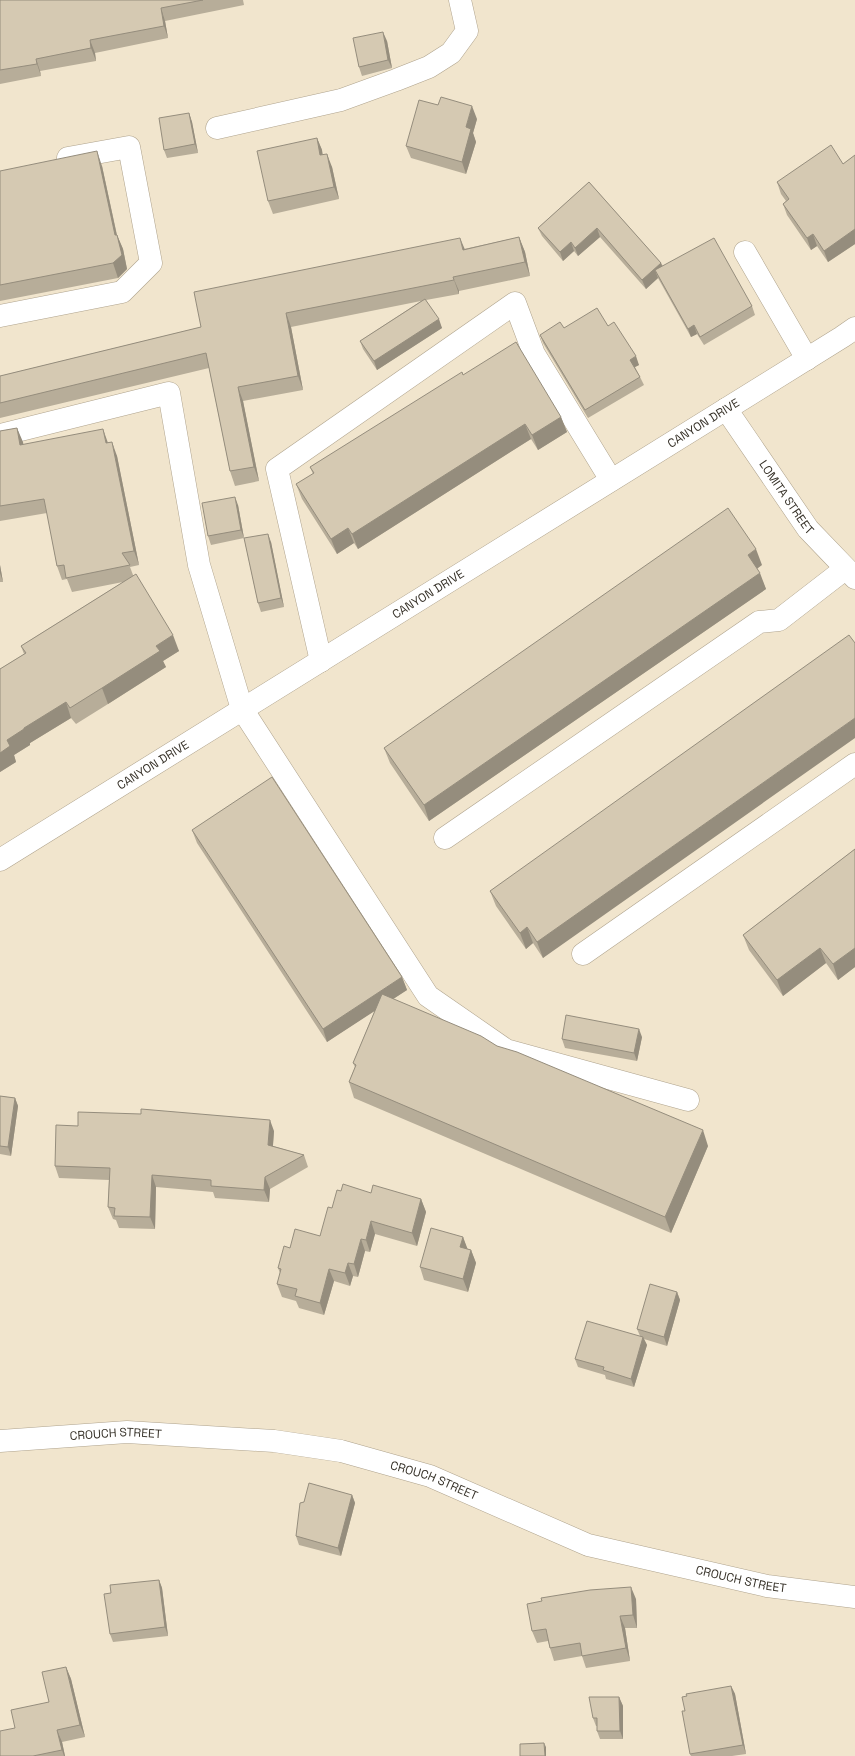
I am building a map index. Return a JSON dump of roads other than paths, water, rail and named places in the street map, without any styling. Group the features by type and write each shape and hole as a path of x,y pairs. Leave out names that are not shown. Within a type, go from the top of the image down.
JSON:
{"street":[{"path":"217,128 341,100 429,67 451,53 467,31 460,0"},
{"path":"0,316 122,292 151,264 129,147 46,162"},
{"path":"745,252 807,359"},
{"path":"321,661 277,469 515,303 534,354 611,480"},
{"name":"CANYON DRIVE","path":"0,860 855,328"},
{"path":"0,434 169,393 200,565 242,709 428,996 506,1050 688,1100"},
{"name":"LOMITA STREET","path":"726,409 808,529 850,573"},
{"path":"445,838 759,622 779,620 850,573"},
{"path":"583,954 855,764"},
{"name":"CROUCH STREET","path":"0,1441 127,1432 274,1441 341,1450 430,1476 588,1545 767,1586 855,1597"}]}
